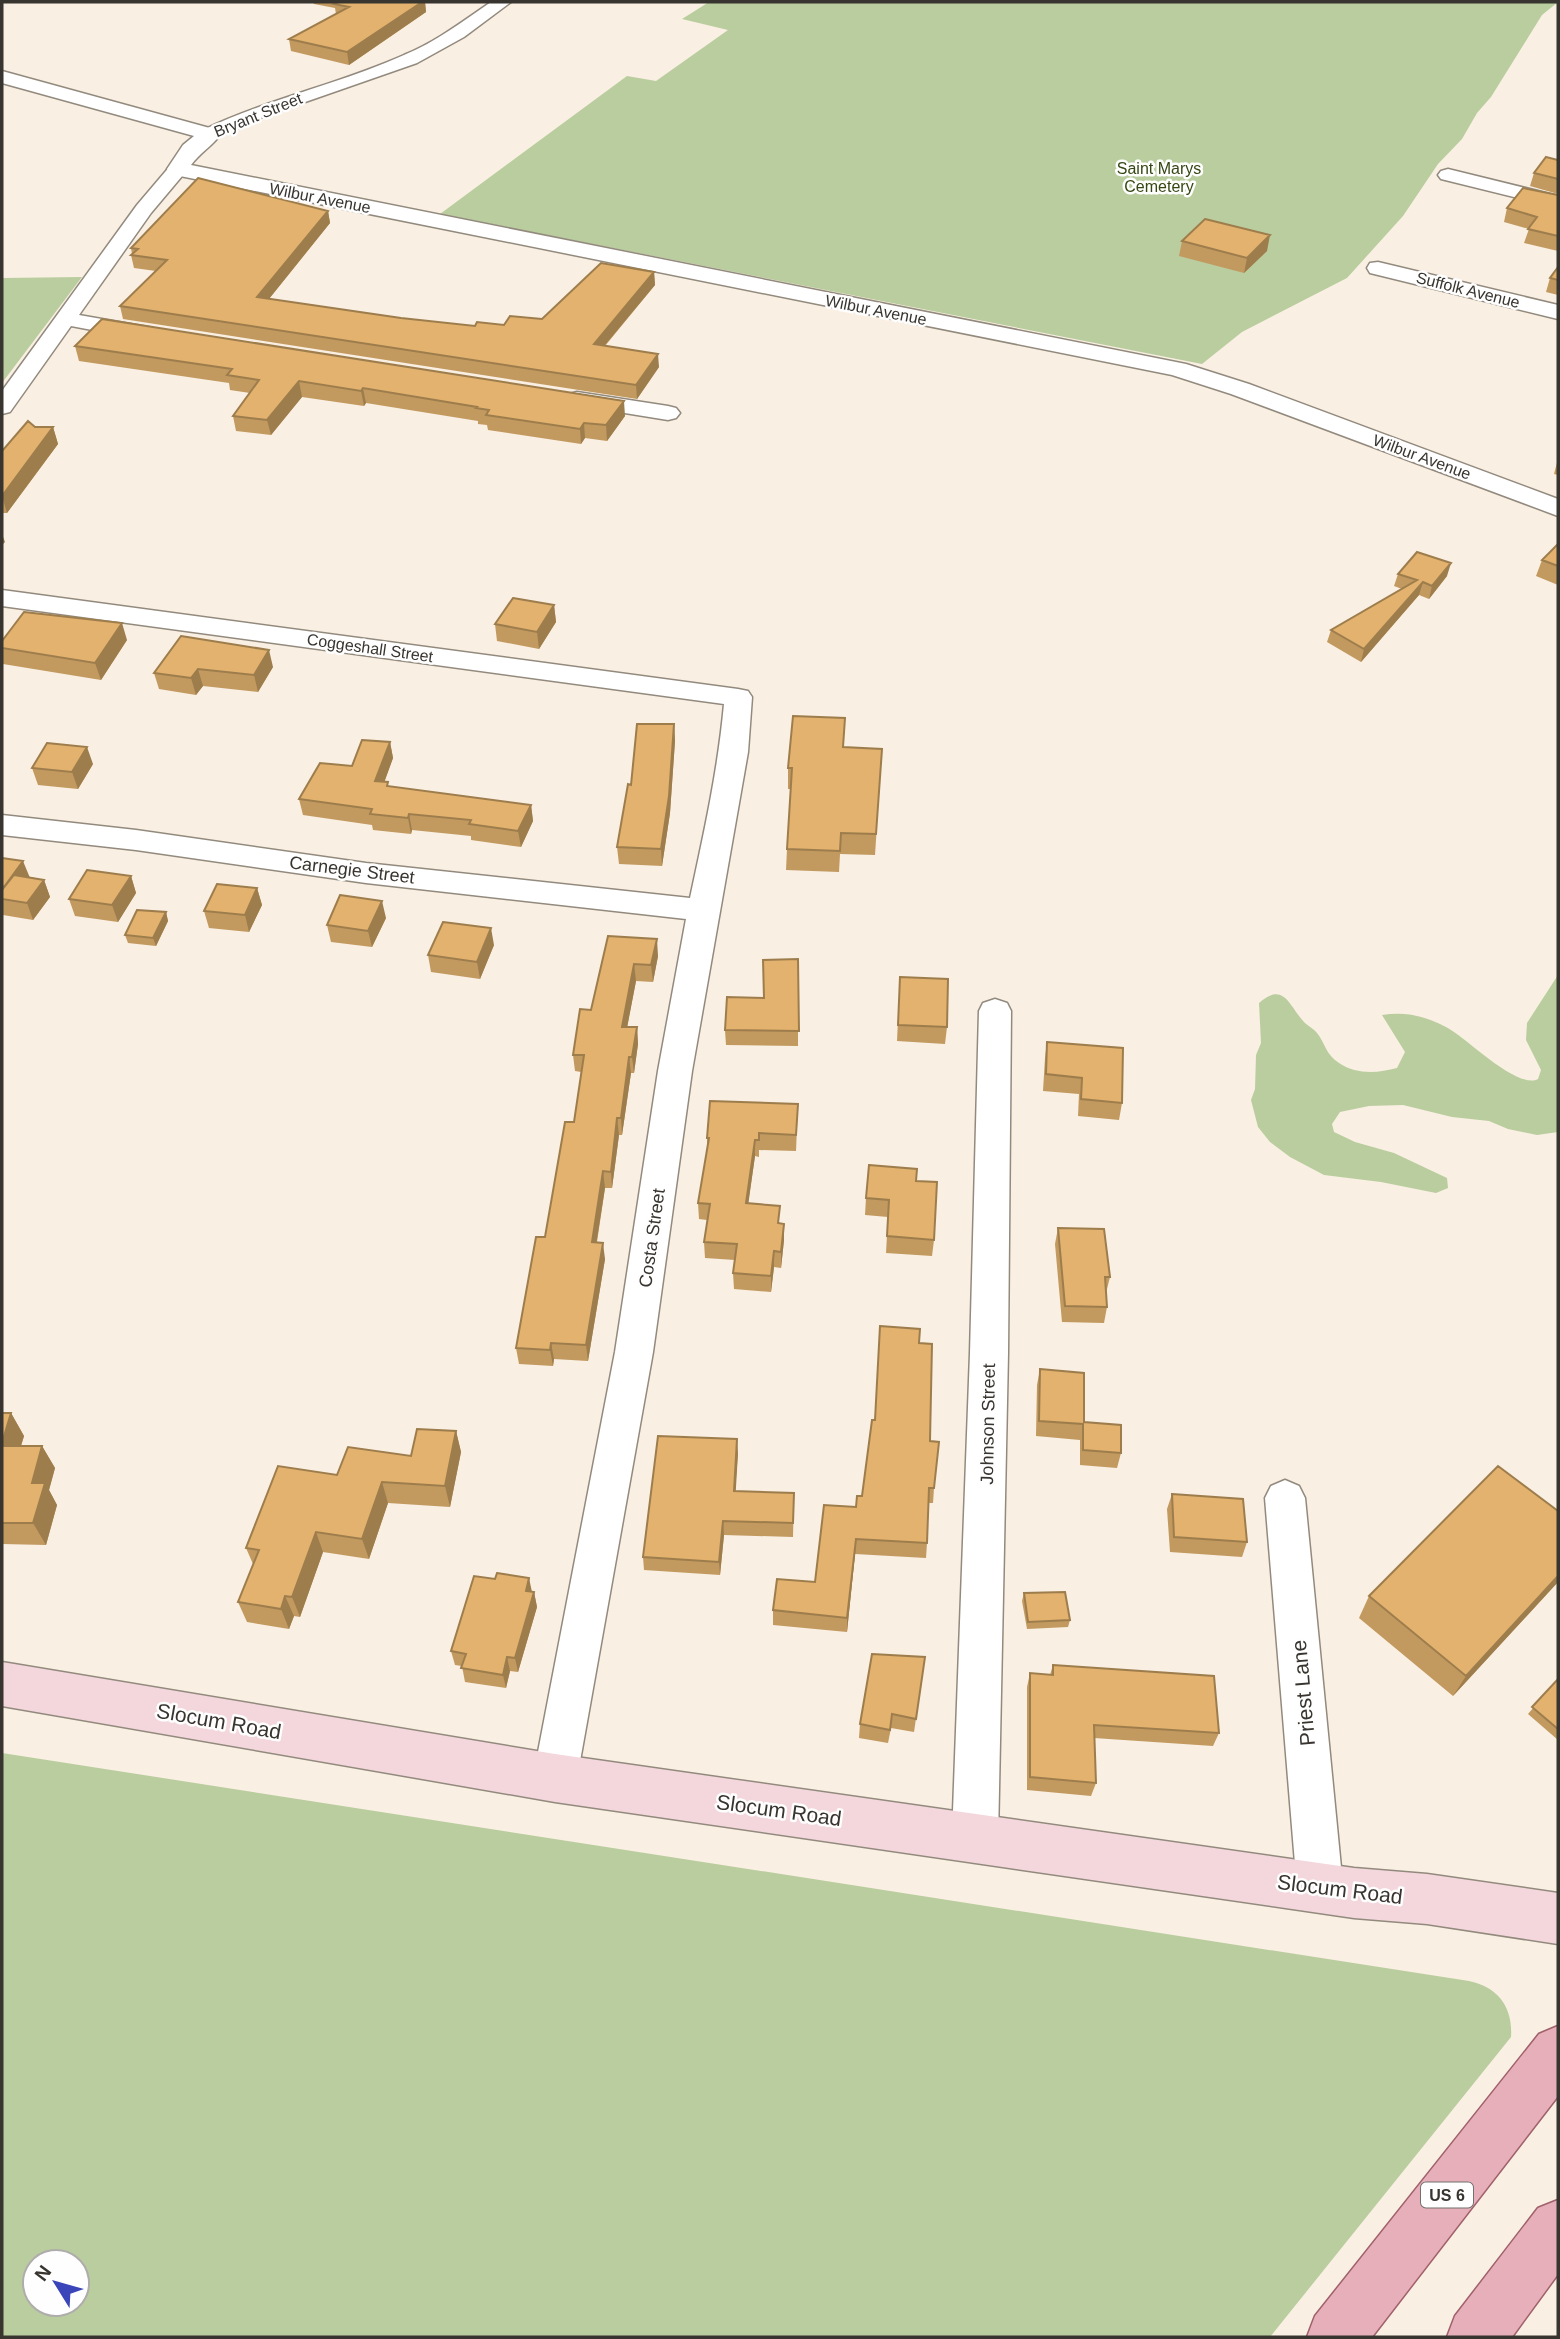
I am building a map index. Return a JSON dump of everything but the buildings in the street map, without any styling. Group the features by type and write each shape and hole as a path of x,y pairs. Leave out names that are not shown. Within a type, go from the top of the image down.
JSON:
{"main road":[{"name":"Slocum Road","path":"2,1684 555,1778 1320,1888 1427,1899 1558,1919"},
{"name":"US 6","path":"1336,2337 1558,2053"},
{"path":"1476,2337 1558,2228"}],"street":[{"name":"Bryant Street","path":"2,407 144,209 191,150 210,135 274,107 411,59 464,30 495,3"},
{"path":"2,77 210,135"},
{"name":"Wilbur Avenue","path":"178,169 1177,369 1240,389 1558,508"},
{"path":"1448,175 1558,202"},
{"name":"Suffolk Avenue","path":"1378,268 1558,312"},
{"path":"66,319 164,336"},
{"path":"554,395 668,413"},
{"name":"Coggeshall Street","path":"2,598 738,697"},
{"name":"Costa Street","path":"555,1778 634,1352 675,1071 734,752 738,697"},
{"name":"Carnegie Street","path":"2,825 136,840 366,873 704,909"},
{"name":"Johnson Street","path":"975,1838 989,1353 995,1011"},
{"name":"Priest Lane","path":"1285,1498 1320,1888"}],"green space":[{"name":"Saint Marys Cemetery","path":"709,2 1558,2 1542,15 1462,139 1438,164 1403,216 1347,278 1242,332 1202,364 440,214 627,76 656,81 728,30 682,19"},
{"path":"82,277 2,383 2,278"},
{"path":"1558,975 1558,1132 1537,1135 1508,1129 1489,1121 1452,1117 1403,1105 1369,1106 1340,1112 1332,1124 1334,1132 1355,1142 1394,1153 1447,1178 1448,1188 1436,1193 1381,1182 1324,1175 1290,1157 1270,1142 1258,1127 1251,1100 1255,1089 1256,1055 1261,1043 1259,1003 1267,997 1274,994 1285,998 1304,1022 1317,1033 1331,1056 1353,1070 1375,1072 1397,1068 1405,1052 1382,1015 1407,1014 1423,1017 1446,1027 1505,1070 1529,1080 1538,1079 1541,1070 1526,1040 1527,1023"},
{"path":"2,1753 1469,1981 1496,1993 1509,2016 1511,2037 1270,2337 2,2337"}]}
